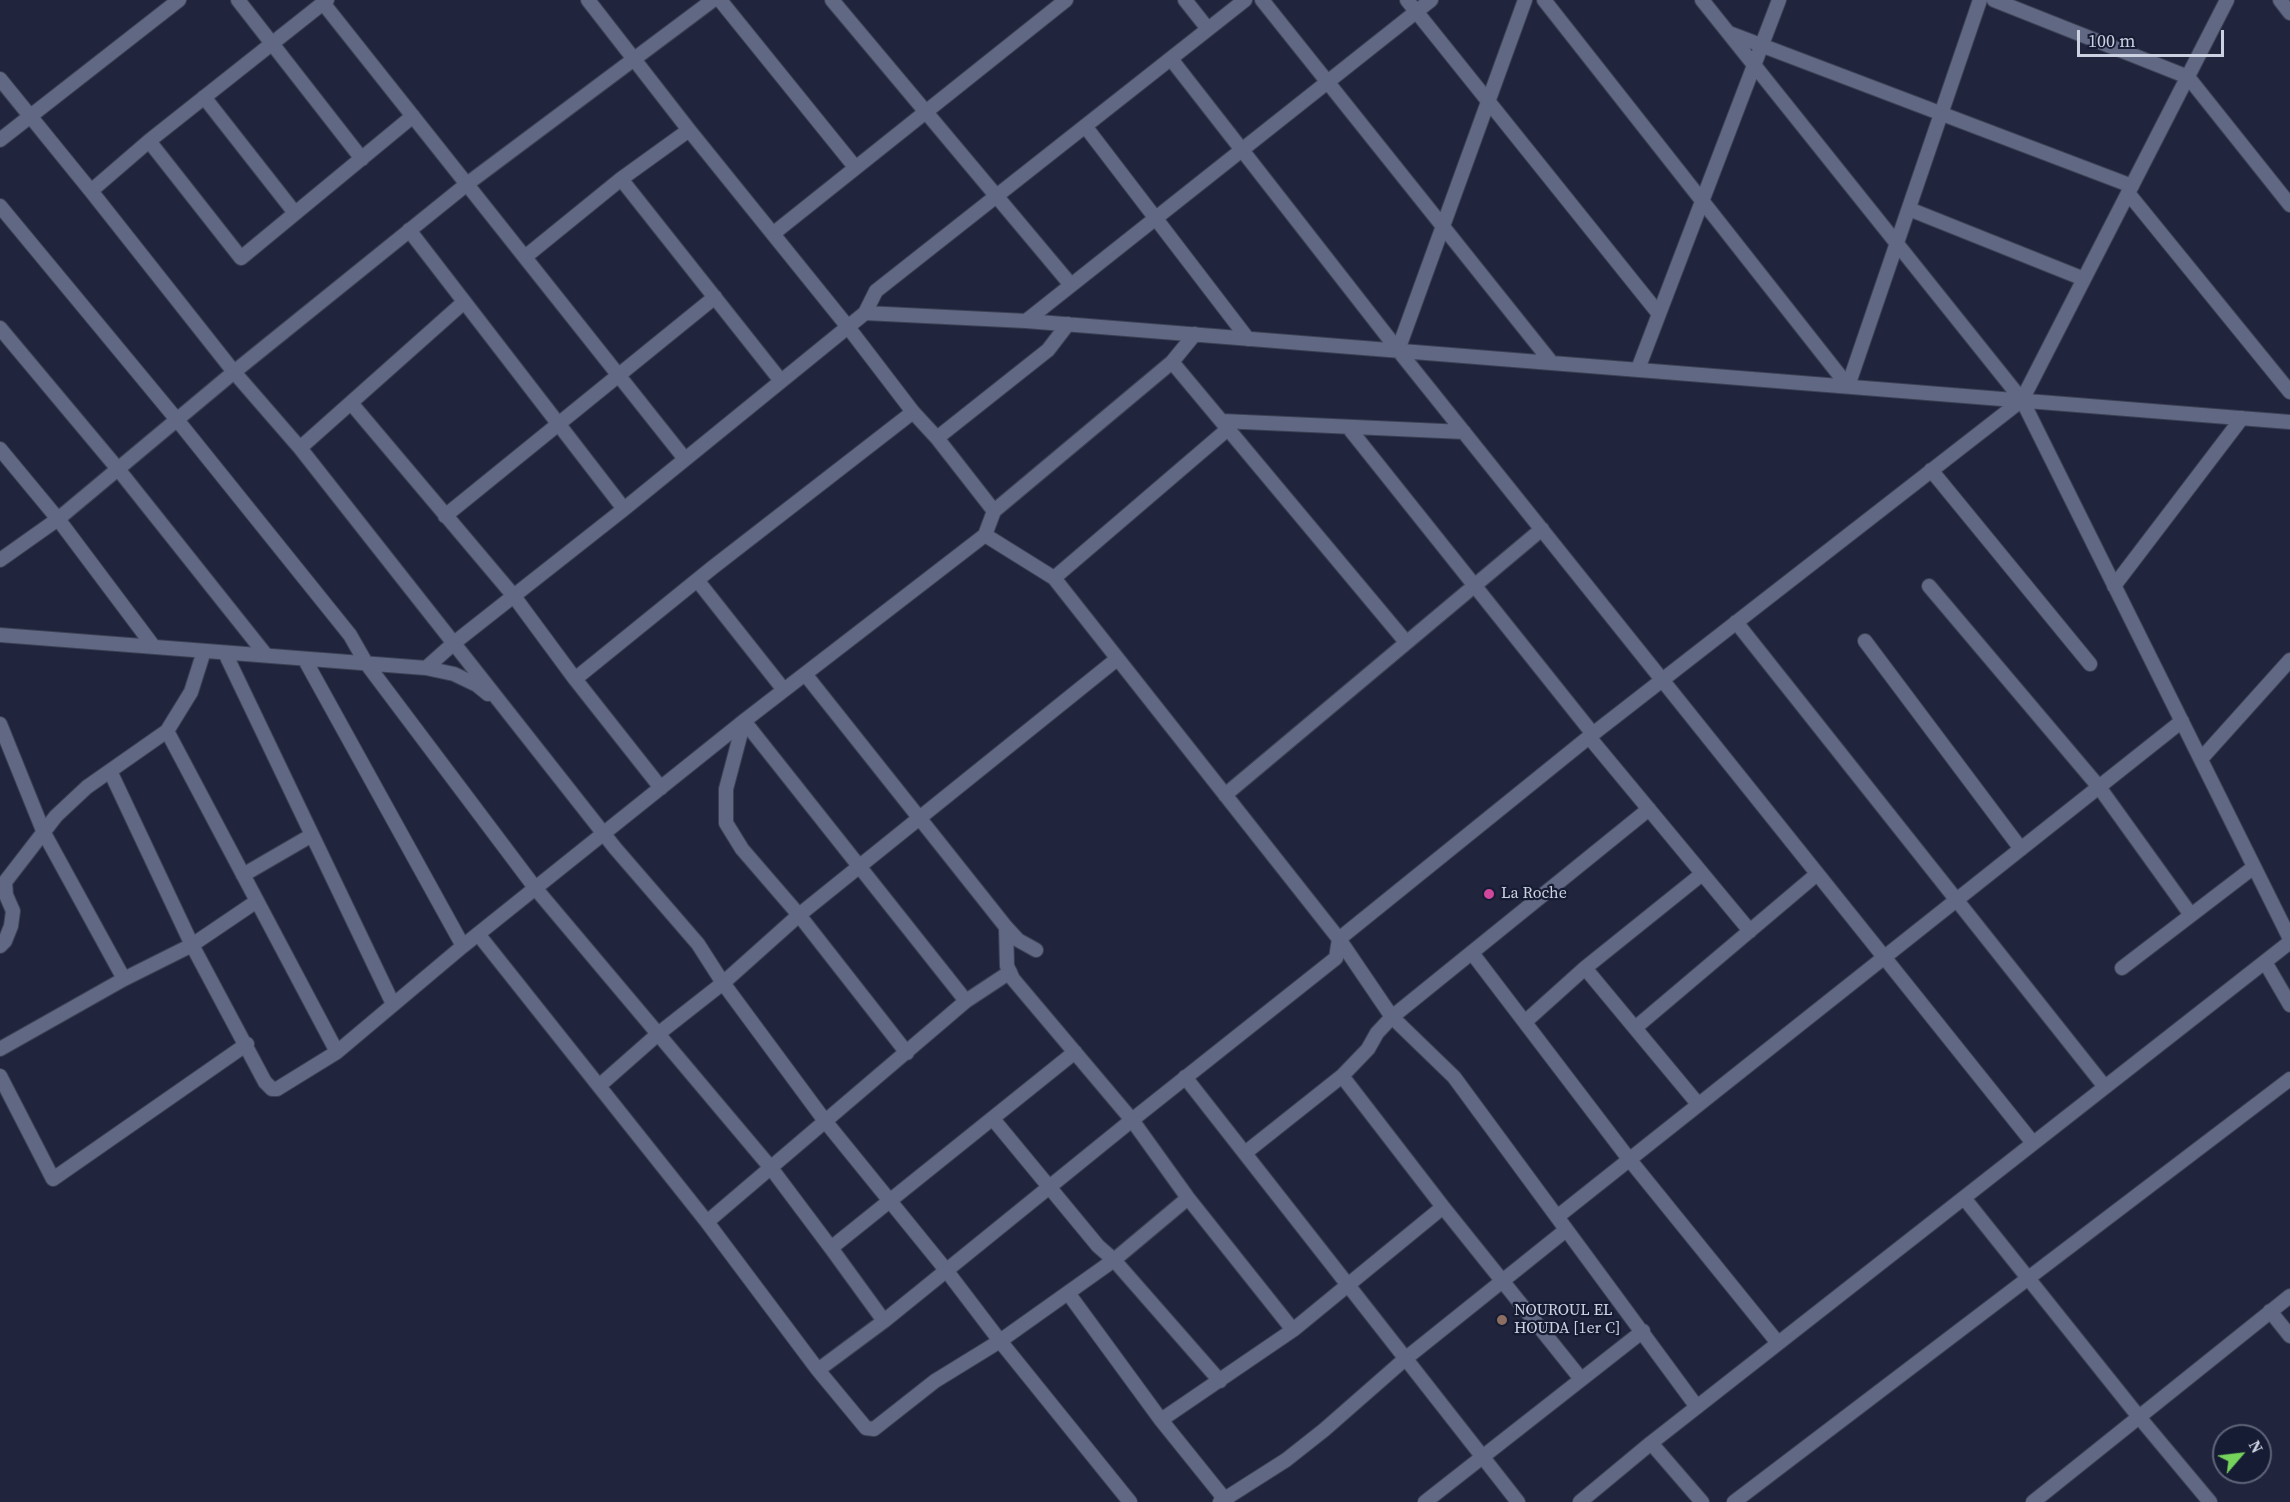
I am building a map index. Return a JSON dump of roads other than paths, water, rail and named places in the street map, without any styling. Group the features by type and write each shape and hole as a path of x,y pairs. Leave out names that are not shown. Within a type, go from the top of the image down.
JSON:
{"street":[{"path":"0,140 29,115 179,0"},
{"path":"238,0 362,159"},
{"path":"588,0 913,412 937,438 994,511"},
{"path":"0,560 58,519 234,372 467,184 713,0"},
{"path":"720,0 855,167"},
{"path":"832,0 1071,285"},
{"path":"774,233 1065,0"},
{"path":"1185,0 1208,29"},
{"path":"426,668 513,595 624,510 865,313 876,291 1245,0"},
{"path":"1262,0 1552,363"},
{"path":"1407,0 1659,314"},
{"path":"1026,321 1431,0"},
{"path":"1398,350 1525,0"},
{"path":"1544,0 1848,386"},
{"path":"1580,1502 1651,1443 2265,962 2290,940 2022,400 1702,0"},
{"path":"1638,369 1779,0"},
{"path":"1848,386 1980,0"},
{"path":"1994,0 2188,77 2290,204"},
{"path":"818,1370 884,1321 1336,958 1339,939 1591,736 2022,400 2227,0"},
{"path":"2280,0 2290,13"},
{"path":"91,191 149,141 325,1 413,116 685,459"},
{"path":"1729,33 1941,113 2130,190 2290,392"},
{"path":"1171,59 1398,350 2033,1143"},
{"path":"0,79 234,372 300,448 604,834 698,944 723,983 825,1121 1130,1502"},
{"path":"204,97 295,213"},
{"path":"149,141 241,258 413,116"},
{"path":"1085,126 1248,339"},
{"path":"525,257 621,179 689,130"},
{"path":"621,179 781,381"},
{"path":"0,206 350,635 366,663 536,889 771,1168 884,1321"},
{"path":"1909,209 2084,279"},
{"path":"409,230 624,510"},
{"path":"445,516 715,297"},
{"path":"300,448 464,302"},
{"path":"865,313 1068,324 2290,422"},
{"path":"937,438 1048,350 1068,324"},
{"path":"0,328 118,469 266,655"},
{"path":"110,771 192,945 247,1044 265,1083 277,1089 337,1052 478,934 784,690 985,535 994,511 1172,362 1195,334"},
{"path":"1172,362 1406,642"},
{"path":"351,403 513,595 575,679 661,788"},
{"path":"575,679 697,580 913,412"},
{"path":"2114,586 2242,418"},
{"path":"1054,578 1225,425 1464,432"},
{"path":"1348,427 1649,809 1750,931"},
{"path":"0,449 58,519 154,647"},
{"path":"1931,470 2090,664"},
{"path":"1225,795 1542,529"},
{"path":"985,535 1054,578 1339,939 1392,1017 1454,1077 1697,1407"},
{"path":"697,580 784,690"},
{"path":"1929,586 2099,787 2191,915"},
{"path":"1736,622 2105,1087"},
{"path":"0,635 426,668 477,685 501,704"},
{"path":"1865,641 2021,849"},
{"path":"0,946 5,941 11,926 13,911 6,894 5,882 56,816 87,787 167,731 191,692 204,651"},
{"path":"225,653 393,1004"},
{"path":"599,1086 658,1034 723,983 799,915 1117,659"},
{"path":"304,660 463,946"},
{"path":"2200,759 2290,660"},
{"path":"805,674 1006,927 1018,940 1036,950"},
{"path":"1557,1217 2182,721"},
{"path":"744,722 966,1001"},
{"path":"744,722 726,789 726,823 742,849 799,915 907,1053"},
{"path":"0,724 44,833 124,979"},
{"path":"167,731 337,1052"},
{"path":"1245,1153 1342,1076 1368,1049 1377,1033 1392,1017 1649,809"},
{"path":"243,875 312,835"},
{"path":"2122,968 2254,867"},
{"path":"1526,1021 1585,968 1702,874"},
{"path":"1635,1028 1817,874"},
{"path":"0,1049 124,979 192,945 257,901"},
{"path":"1006,927 1007,966 1013,979 1132,1120 1188,1198 1293,1330"},
{"path":"478,934 707,1222 818,1370 867,1428 874,1429 935,1381 1000,1341 1068,1293 1114,1260 1188,1198"},
{"path":"1472,953 1629,1159 1779,1343"},
{"path":"2265,962 2290,1005"},
{"path":"1585,968 1698,1104"},
{"path":"707,1222 966,1001 1010,972"},
{"path":"0,1076 53,1179 130,1123 247,1044"},
{"path":"831,1248 1075,1052"},
{"path":"1342,1076 1443,1208 1503,1279 1581,1378"},
{"path":"1185,1077 1518,1502"},
{"path":"1734,1502 2290,1079"},
{"path":"993,1119 1098,1246 1114,1260 1220,1382"},
{"path":"1964,1198 2210,1502"},
{"path":"1161,1420 1220,1382 1293,1330 1443,1208"},
{"path":"1068,1293 1223,1501 1286,1460 1324,1430 1405,1359 1566,1230"},
{"path":"2033,1502 2290,1296"},
{"path":"2270,1311 2290,1336"},
{"path":"1425,1502 1643,1331"},
{"path":"1651,1443 1702,1502"}],"place":[{"name":"La Roche","path":"1489,894"},
{"name":"NOUROUL EL HOUDA [1er C]","path":"1502,1320"}]}
